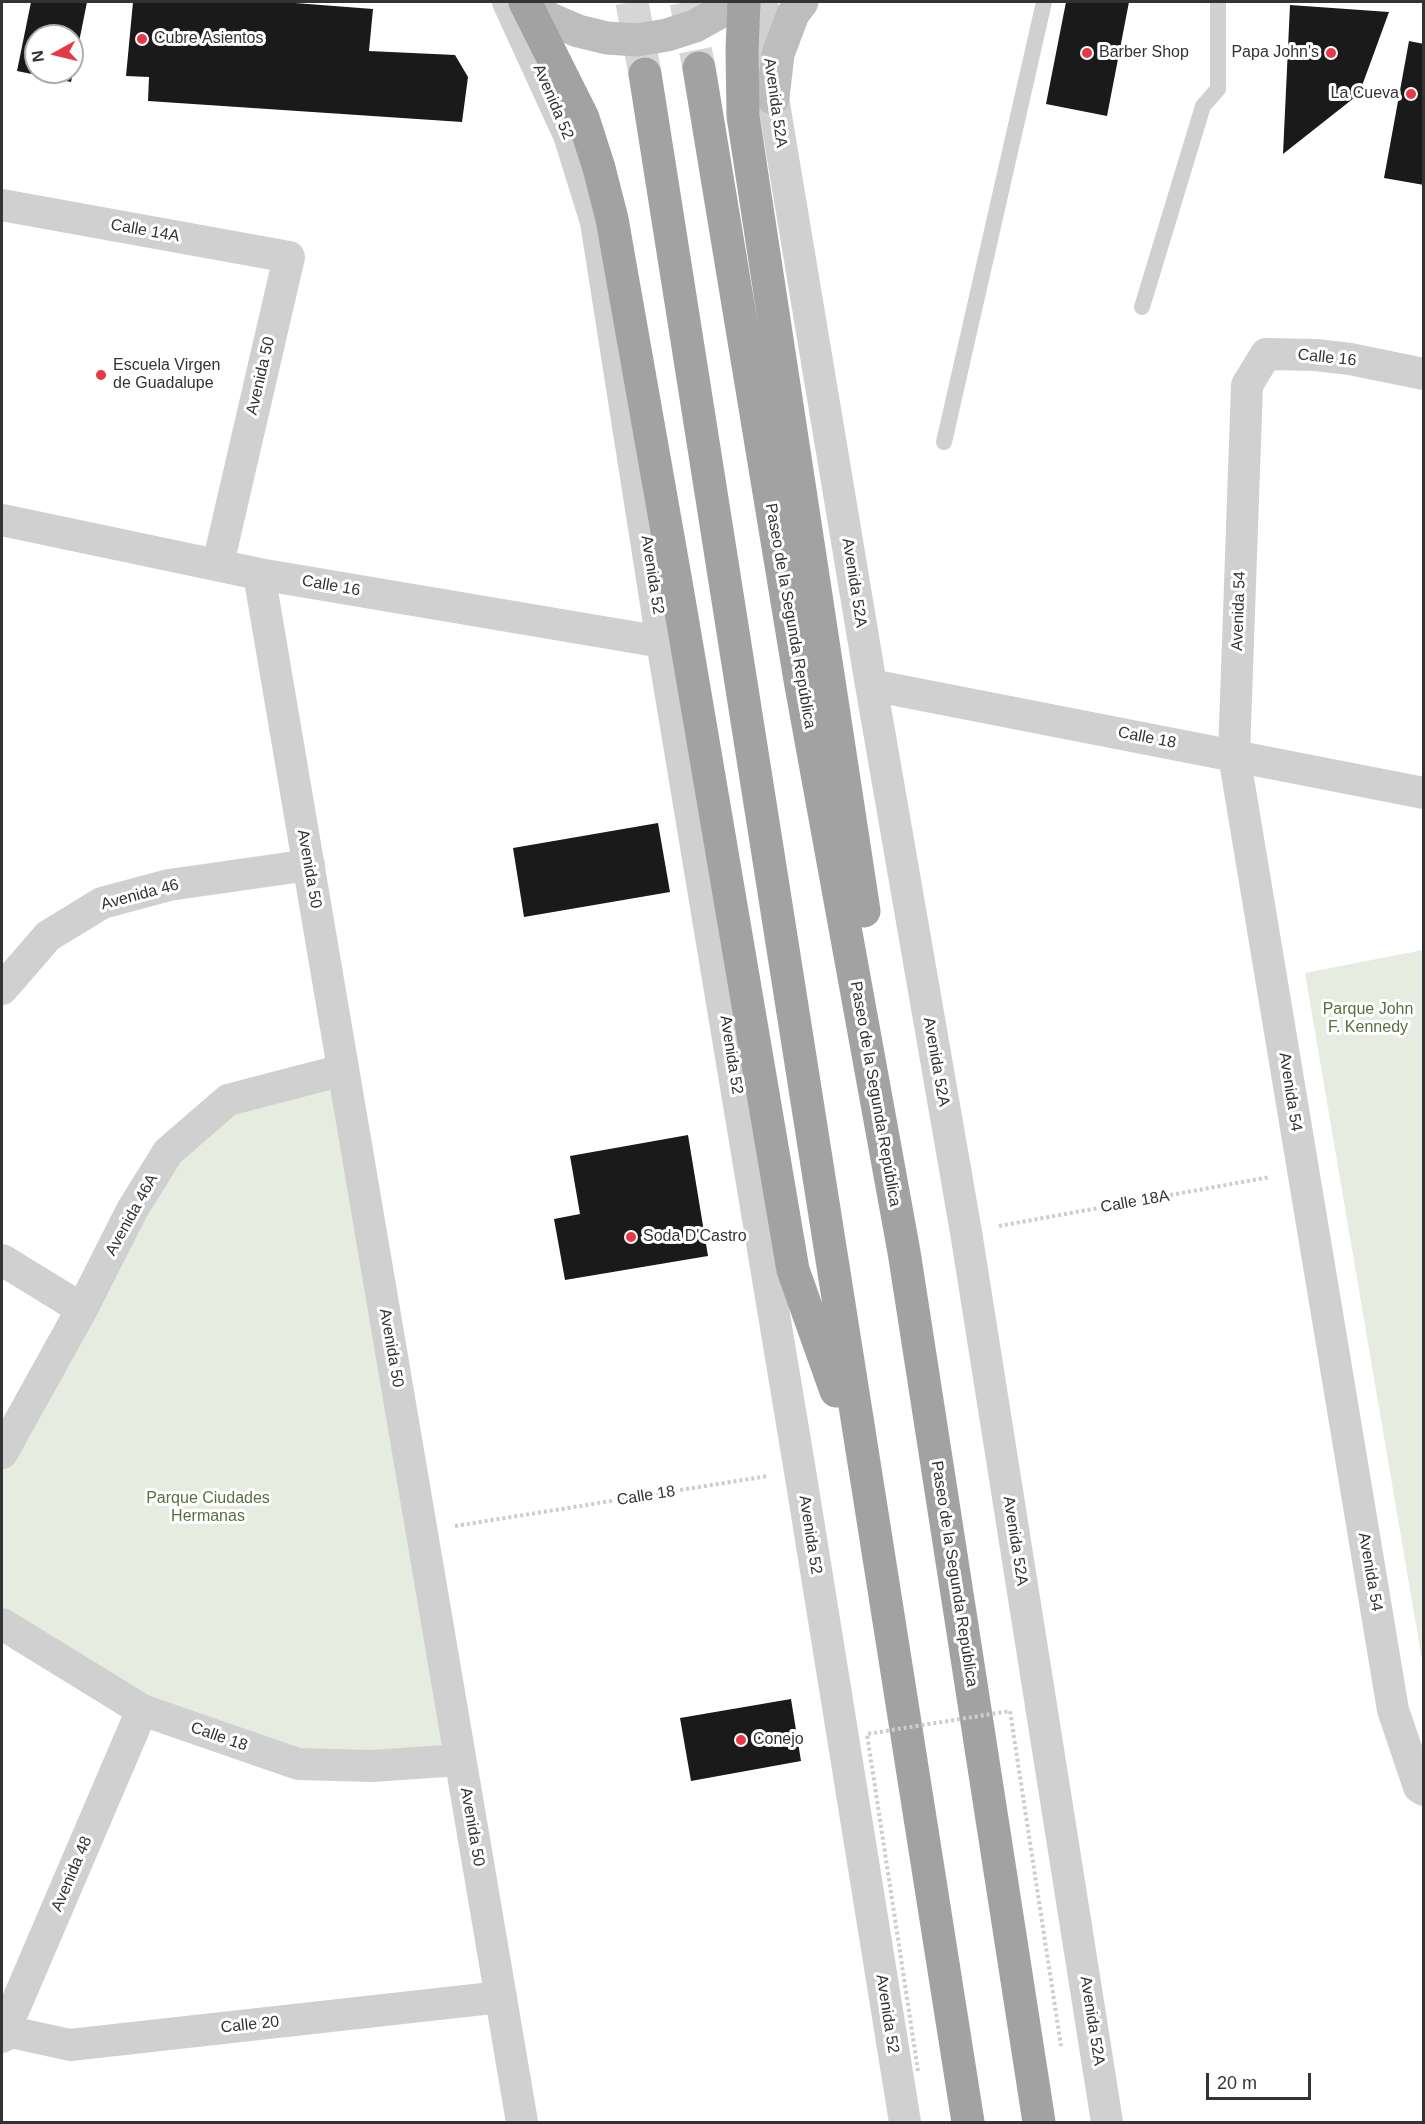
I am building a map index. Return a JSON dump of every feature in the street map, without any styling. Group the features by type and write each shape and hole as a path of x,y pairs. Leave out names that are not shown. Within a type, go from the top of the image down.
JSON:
{"highway":[{"path":"525,2 583,118 612,219 793,1270 863,1465"},
{"path":"744,2 743,116 872,963 904,1252"},
{"name":"Paseo de la Segunda República","path":"699,68 800,680 904,1252 1041,2121"},
{"path":"645,74 968,2122"}],"main road":[{"path":"525,2 550,19 578,31 607,38 637,40 667,35 695,26 733,2"},
{"path":"773,98 778,54 793,14 802,2"}],"street":[{"name":"Avenida 52","path":"508,2 569,135 596,222 662,642 800,1471 905,2122"},
{"name":"Avenida 52A","path":"762,2 773,98 871,685 966,1232 1107,2122"},
{"name":"Calle 14A","path":"2,205 289,257"},
{"name":"Avenida 50","path":"218,564 289,257"},
{"name":"Calle 16","path":"1247,385 1266,354 1316,355 1424,374"},
{"name":"Avenida 54","path":"1247,385 1234,755 1393,1710 1419,1786 1424,1790"},
{"name":"Calle 16","path":"2,520 259,574 662,642"},
{"name":"Avenida 50","path":"259,574 522,2122"},
{"name":"Calle 18","path":"871,685 1424,793"},
{"name":"Avenida 46","path":"2,989 48,936 102,903 170,885 309,865"},
{"name":"Avenida 46A","path":"2,1453 82,1309 132,1210 168,1152 228,1100 343,1070"},
{"path":"2,1260 82,1309"},
{"name":"Calle 18","path":"2,1624 142,1710 298,1764 372,1766 460,1760"},
{"name":"Avenida 48","path":"2,2033 142,1710"},
{"name":"Calle 20","path":"2,2033 70,2045 501,1997"}],"lane":[{"path":"944,442 1044,2"},
{"path":"1142,307 1203,106 1218,89 1218,2"}],"path":[{"name":"Calle 18A","path":"966,1232 1303,1171"},
{"name":"Calle 18","path":"422,1531 800,1471"},
{"path":"918,2071 867,1734 1010,1711 1061,2046"}],"green space":[{"name":"Parque John F. Kennedy","path":"1424,950 1423,1666 1305,973"},
{"name":"Parque Ciudades Hermanas","path":"343,1070 460,1760 372,1766 142,1710 2,1624 2,1453 132,1210 228,1100"}],"building":[{"path":"31,2 87,2 83,24 27,24"},
{"path":"133,2 282,2 373,9 369,51 455,55 468,77 462,122 148,101 149,77 126,76"},
{"name":"Barber Shop","path":"1066,2 1129,2 1107,116 1046,104"},
{"name":"Papa John's","path":"1290,5 1389,12 1359,94 1283,154"},
{"path":"24,36 24,72 17,71"},
{"name":"La Cueva","path":"1409,41 1424,44 1424,185 1384,178"},
{"path":"658,823 670,892 524,917 513,848"},
{"path":"688,1135 708,1256 565,1280 554,1219 580,1214 570,1156"},
{"name":"Conejo","path":"791,1699 801,1761 691,1781 680,1718"}],"tunnel":[{"path":"632,2 645,74"},
{"path":"686,2 699,68"}],"place":[{"name":"Cubre Asientos","path":"142,39"},
{"name":"Barber Shop","path":"1087,53"},
{"name":"Papa John's","path":"1331,53"},
{"name":"La Cueva","path":"1411,94"},
{"name":"Escuela Virgen de Guadalupe","path":"101,375"},
{"name":"Soda D'Castro","path":"631,1237"},
{"name":"Conejo","path":"741,1740"}]}
